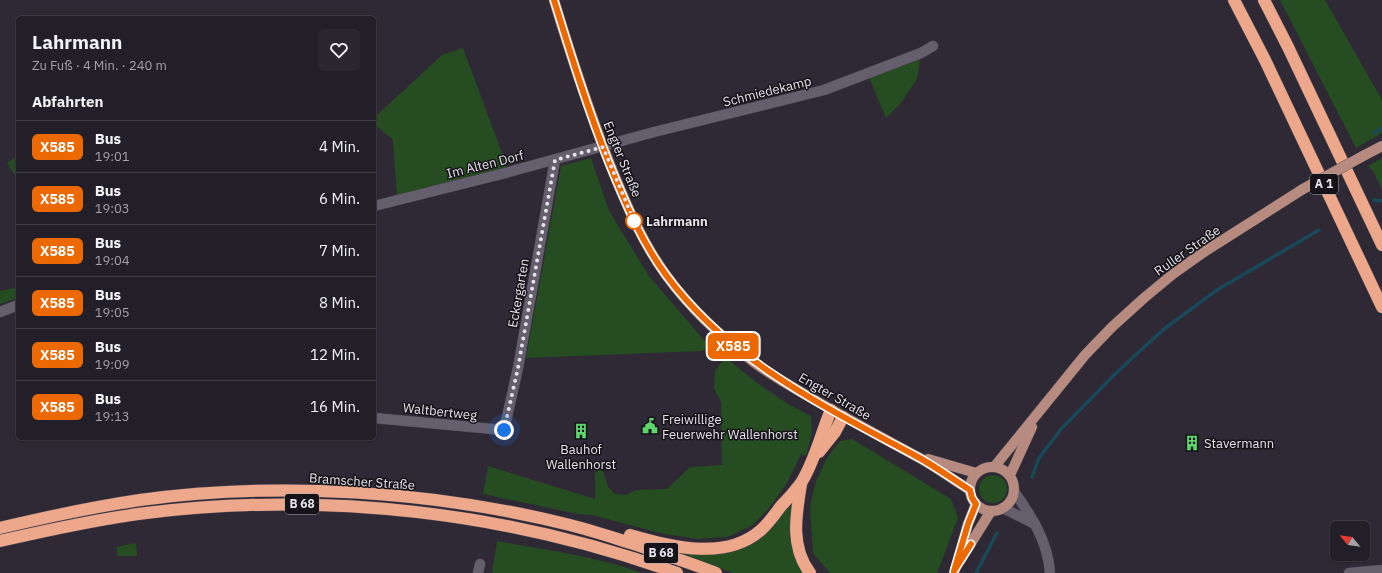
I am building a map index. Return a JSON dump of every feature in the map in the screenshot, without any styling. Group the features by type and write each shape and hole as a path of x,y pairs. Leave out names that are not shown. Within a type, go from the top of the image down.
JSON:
{"highway":[{"name":"A 1","path":"1234,0 1265,60 1382,307"},
{"name":"A 1","path":"1264,0 1288,47 1382,245"},
{"path":"586,529 600,527 659,543 684,548 709,549 723,547 747,540 761,530 801,483 813,459 832,410"},
{"path":"813,459 835,432 843,417"},
{"path":"801,483 797,509 796,535 800,555 804,565 810,573"},
{"name":"Bramscher Straße","path":"0,528 55,515 141,500 222,493 311,491 392,496 482,506 523,514 586,529 716,573"},
{"name":"Bramscher Straße","path":"0,541 61,527 144,513 217,506 314,504 391,509 474,519 570,539 677,573"}],"main road":[{"name":"Engter Straße","path":"554,0 585,99 628,210 650,251 666,275 683,296 730,344 756,364 843,417 918,457 970,490"},
{"name":"Ruller Straße","path":"995,466 1038,415 1085,355 1112,327 1173,274 1204,252 1303,189 1382,146"},
{"name":"Ruller Straße","path":"1010,475 1038,415"},
{"name":"Engter Straße","path":"918,457 976,473"},
{"path":"988,466 995,466 1006,471 1010,475 1013,480 1014,492 1009,504 1004,508 991,511 985,510 976,504 972,498 970,484 976,473 988,466"},
{"path":"954,572 968,524 976,504"},
{"path":"954,572 991,511"}],"street":[{"name":"Schmiedekamp","path":"603,147 654,132 824,90 921,53 933,46"},
{"name":"Im Alten Dorf","path":"376,205 603,147"},
{"name":"Eckergarten","path":"504,430 518,368 555,160"},
{"path":"0,312 16,306"},
{"name":"Waltbertweg","path":"376,418 504,430"},
{"path":"1014,492 1028,509 1040,531 1045,546 1050,573"},
{"path":"1004,508 1035,524"},
{"path":"1349,573 1382,570"}],"green space":[{"path":"1280,0 1325,0 1382,100 1382,133 1356,148"},
{"path":"463,48 509,172 397,199 393,140 376,126 376,116 442,55"},
{"path":"921,53 917,79 900,104 886,118 867,73"},
{"path":"16,157 16,177 7,163"},
{"path":"591,158 609,211 649,276 709,346 702,351 526,358 561,166"},
{"path":"1382,158 1382,190 1373,171 1368,166"},
{"path":"16,287 16,299 0,304 0,291"},
{"path":"725,357 756,382 788,404 811,416 812,433 806,456 801,454 787,483 770,507 753,525 727,537 698,539 664,534 592,515 578,514 483,494 488,466 595,499 595,473 602,468 608,487 615,494 626,495 636,490 667,489 690,467 722,465 721,402 714,389 715,371"},
{"path":"852,439 951,499 958,518 937,573 830,573 813,553 810,506 816,481 827,458 840,441"},
{"path":"993,475 1003,479 1007,489 1003,499 993,503 983,499 979,489 983,479"},
{"path":"794,499 790,525 798,565 803,573 733,573 675,552 745,545"},
{"path":"497,541 588,558 642,573 492,573"},
{"path":"136,543 137,556 118,556 116,547"}],"waterway":[{"path":"1374,133 1382,128"},
{"path":"1374,200 1382,201"},
{"path":"1032,477 1039,458 1061,429 1116,373 1164,329 1217,290 1319,230"},
{"path":"976,573 997,533"}],"bus line":[{"name":"X585","path":"554,0 585,99 628,210 650,251 666,275 704,319 730,344 756,364 832,410 918,457 970,490 972,498 976,504 968,524 954,571 971,544"}],"place":[{"name":"Lahrmann","path":"634,221"},
{"name":"Freiwillige Feuerwehr Wallenhorst","path":"650,426"},
{"name":"Bauhof Wallenhorst","path":"581,431"},
{"name":"Stavermann","path":"1192,443"}],"route":[{"path":"504,430 518,368 555,160 603,147 634,221"}]}
